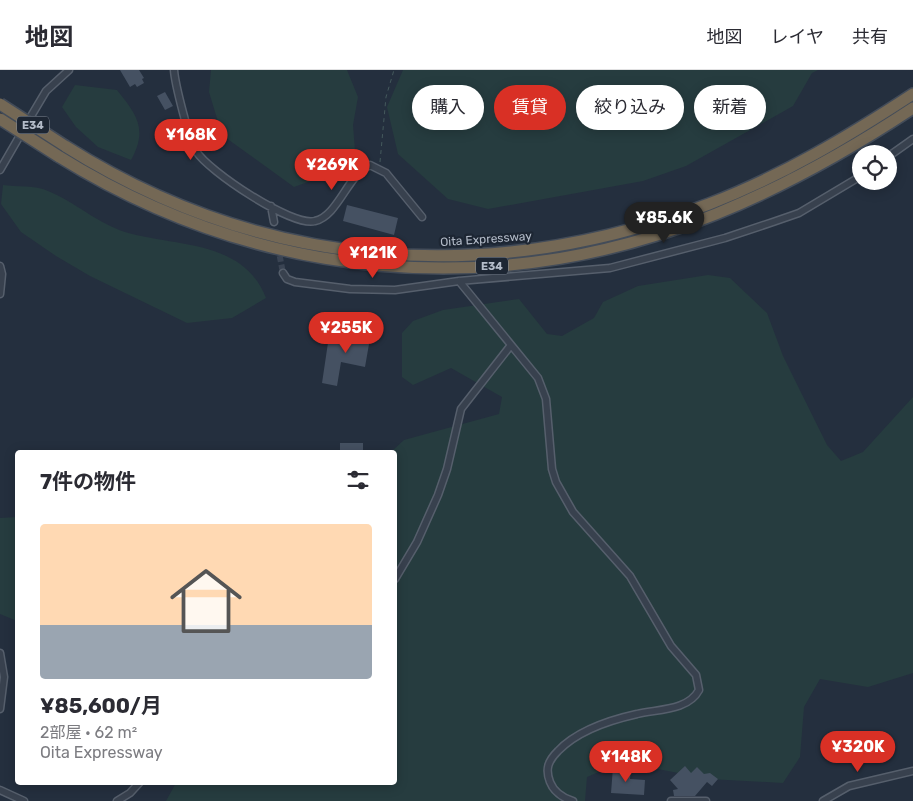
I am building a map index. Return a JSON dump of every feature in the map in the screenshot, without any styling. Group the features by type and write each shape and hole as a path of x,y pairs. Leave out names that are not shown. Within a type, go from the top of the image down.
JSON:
{"highway":[{"name":"Oita Expressway","path":"0,119 152,194 208,217 273,237 375,254 484,255 534,250 590,240 648,226 710,203 804,160 913,94"},
{"name":"Oita Expressway","path":"0,104 62,151 147,206 205,229 272,248 326,260 431,268 486,267 535,262 591,252 650,236 714,215 808,171 877,132 913,108"}],"street":[{"path":"0,170 41,98 54,82 69,70"},
{"path":"174,70 178,94 196,150 210,167 255,199 286,214 305,221 316,222 330,211 361,170 370,165 379,168 393,181 422,217"},
{"path":"897,150 913,139"},
{"path":"283,272 287,279 296,282 368,290 395,290 459,280 610,268 682,250 799,213 852,181"},
{"path":"271,206 274,222"},
{"path":"0,266 2,274 0,294"},
{"path":"459,280 538,378 546,400 552,468 556,482 573,512 630,576 671,646 692,671 698,682 699,690 690,701 667,709 620,719 568,742 548,764 547,771 555,791 573,801"},
{"path":"397,575 416,542 438,495 447,469 461,409 511,345"},
{"path":"0,653 4,677 0,709"},
{"path":"823,801 849,786 913,771"},
{"path":"117,801 130,793 137,785"},
{"path":"0,790 24,801"},
{"path":"671,801 706,801"}],"path":[{"path":"379,168 386,97 394,70"}],"green space":[{"path":"211,70 347,70 358,97 353,125 355,151 330,174 294,187 222,135 209,92"},
{"path":"403,70 818,70 812,73 793,106 766,121 766,85 694,85 694,130 750,130 686,166 643,181 488,209 448,199 398,154 387,107"},
{"path":"75,85 117,90 130,107 138,123 139,131 139,140 131,160 98,147 76,127 62,107"},
{"path":"3,185 43,189 125,232 206,248 224,255 241,265 255,279 266,298 232,318 187,323 90,276 21,232 1,204"},
{"path":"708,275 730,278 767,313 783,356 827,445 841,461 863,452 913,397 913,673 868,687 820,679 804,707 800,757 783,783 709,779 622,762 587,777 585,801 166,801 175,785 397,785 397,450 393,450 404,440 499,414 502,397 451,368 413,385 402,377 402,333 413,321 443,310 519,299 547,334 562,336 594,318 603,302 638,286"},
{"path":"15,517 15,620 0,614 0,518"}],"building":[{"path":"120,70 139,70 144,78 142,79 144,83 137,87 135,84 130,87"},
{"path":"165,92 173,106 165,110 157,96"},
{"path":"347,205 398,218 394,235 343,221"},
{"path":"358,325 372,327 365,367 341,362 337,386 322,383 329,336 355,340"},
{"path":"340,443 363,443 363,450 340,450"},
{"path":"685,766 691,773 697,767 704,774 710,773 718,779 712,786 707,782 695,796 674,796 673,790 678,789 670,780"},
{"path":"613,767 631,769 630,779 645,780 644,795 611,793"}],"tunnel":[{"path":"278,247 283,273"}]}
